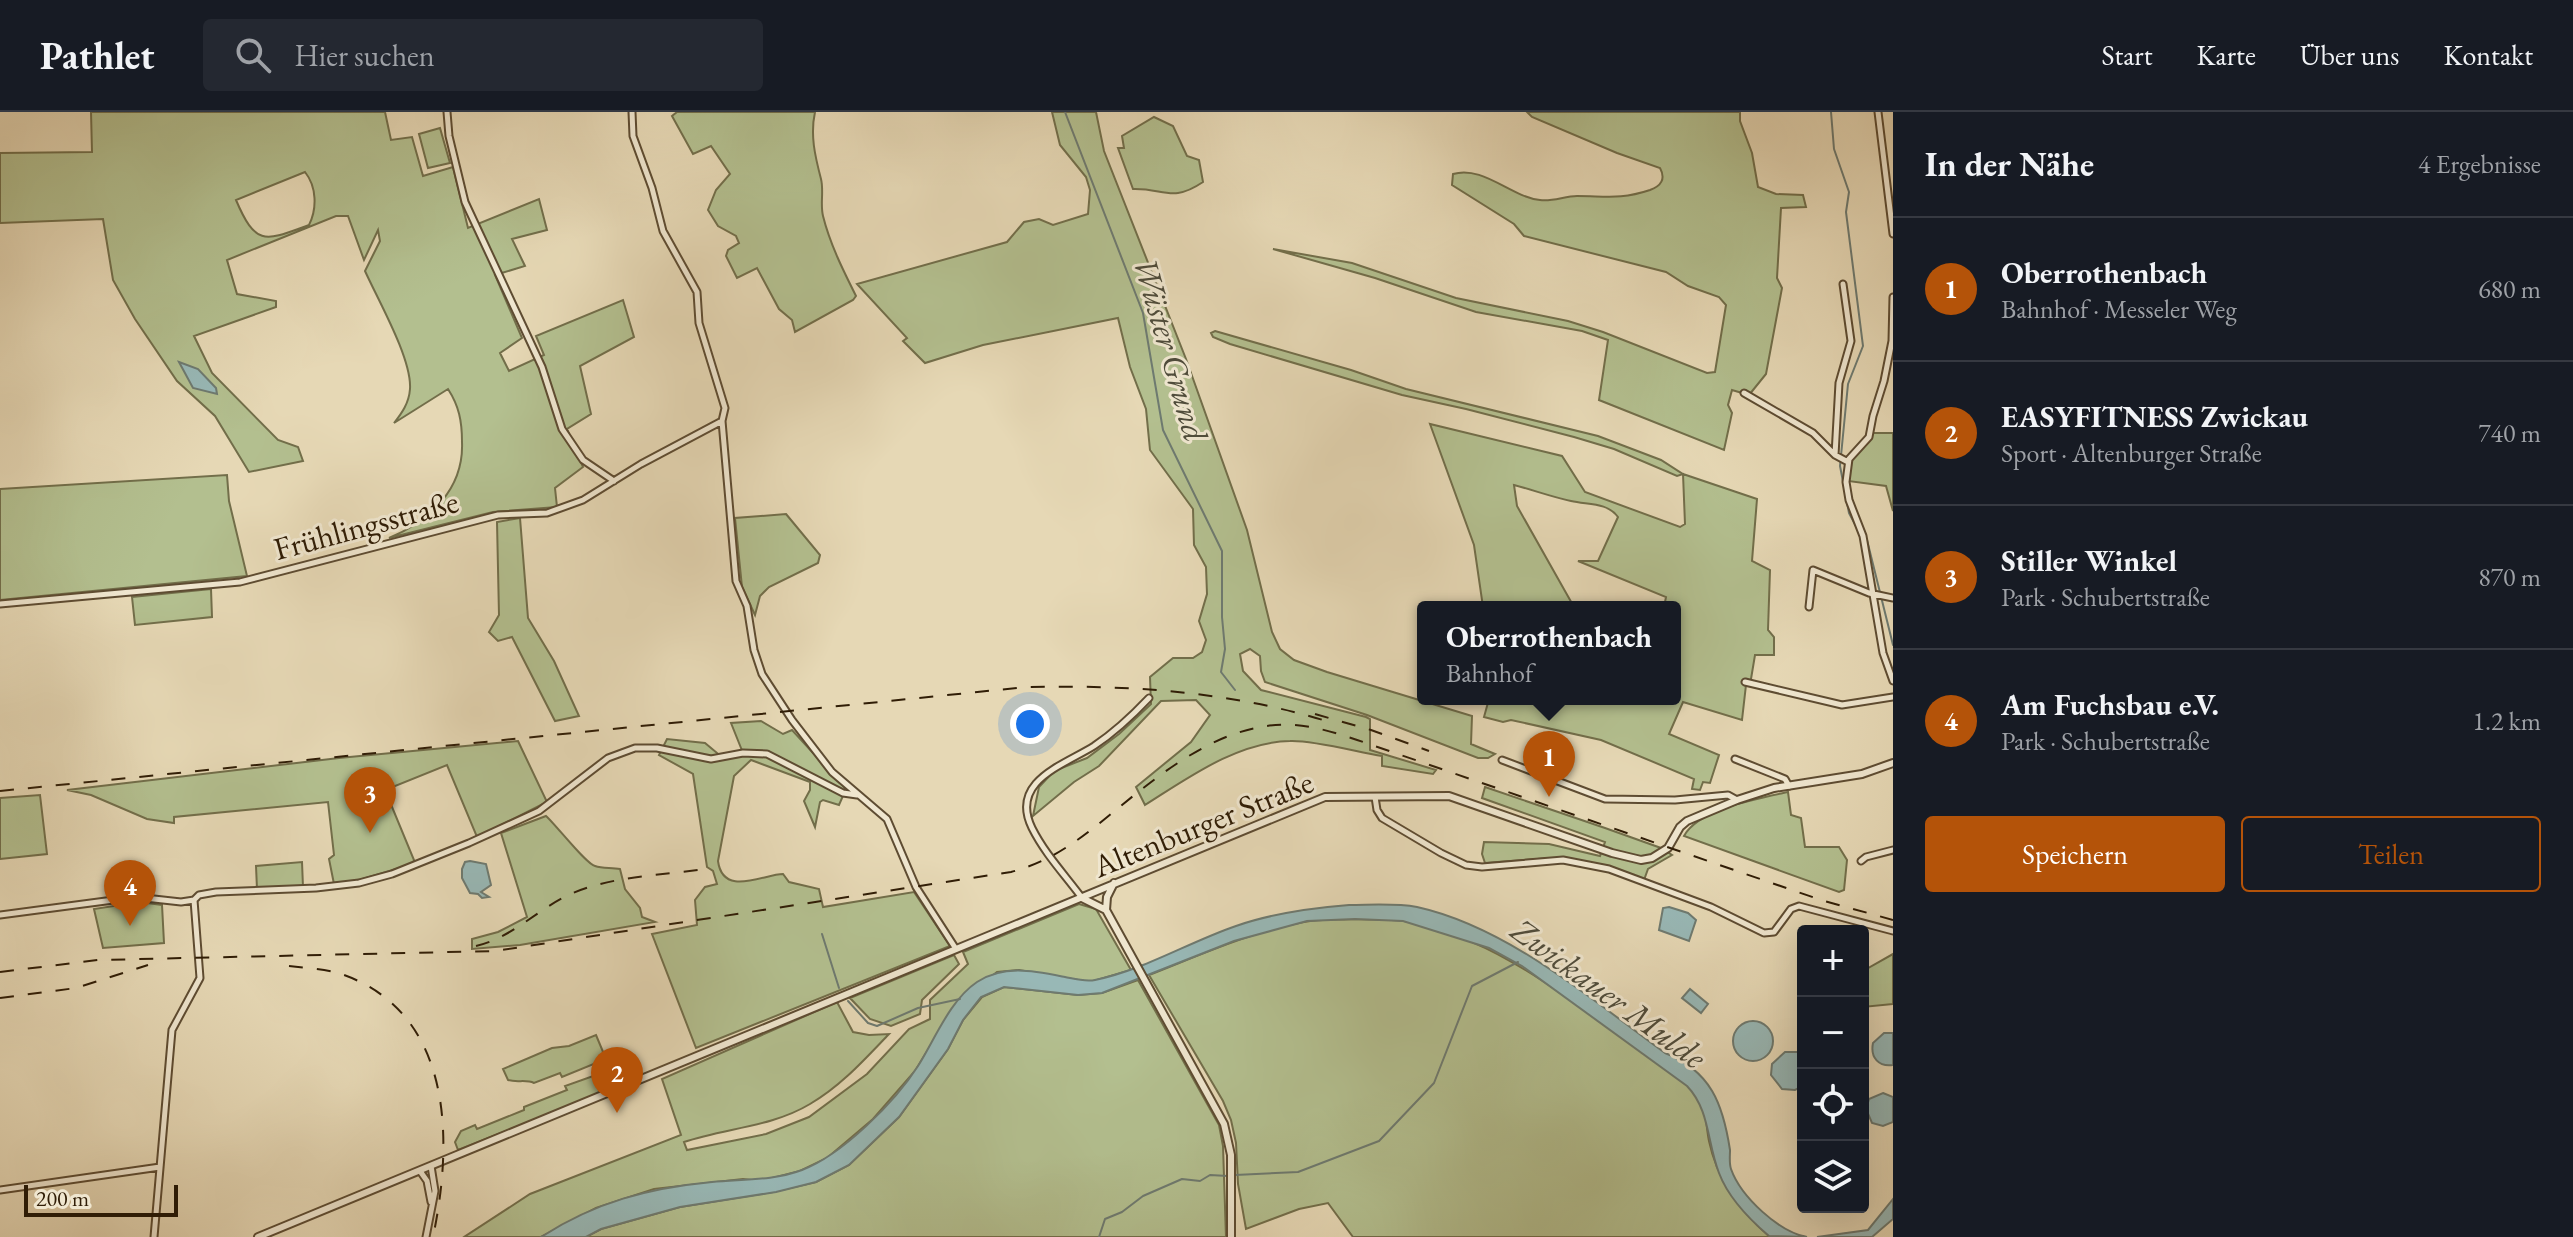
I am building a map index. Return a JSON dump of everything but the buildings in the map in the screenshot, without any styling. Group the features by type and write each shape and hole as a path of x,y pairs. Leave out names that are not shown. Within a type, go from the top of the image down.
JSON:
{"street":[{"path":"447,112 452,152 465,202 542,367 558,421 583,460 614,481"},
{"path":"632,112 633,136 652,188 663,231 697,292 699,323 725,408 722,421 736,581 747,606 762,674 832,772 887,819 916,887 956,949"},
{"path":"1878,112 1893,234"},
{"path":"1843,284 1851,341 1839,383 1841,458 1847,493 1861,530 1878,594 1883,653 1893,681"},
{"path":"1841,458 1867,441 1870,432 1891,348 1893,297"},
{"path":"1744,393 1813,433 1841,458"},
{"name":"Frühlingsstraße","path":"0,604 240,582 498,515 547,513 568,507 722,421"},
{"path":"1809,607 1813,570 1893,598"},
{"path":"1745,682 1846,706 1893,697"},
{"name":"Altenburger Straße","path":"1082,898 1051,858 1031,825 1028,804 1031,789 1052,768 1091,748 1118,729 1149,698"},
{"path":"0,915 136,897 181,902 216,892 359,883 392,874 539,811 608,758 635,748 657,748 711,759 743,753 767,754 843,793 858,795"},
{"path":"1735,759 1785,779 1789,786"},
{"path":"1502,760 1605,799 1675,800 1728,795 1737,800"},
{"name":"Altenburger Straße","path":"258,1237 1325,797 1449,796 1612,853 1641,860 1652,858 1668,848 1687,821 1737,800 1789,786 1862,774 1893,763"},
{"path":"1375,797 1382,818 1466,865 1482,867 1563,860 1609,869 1711,907 1764,933 1774,932 1791,909 1799,906 1893,931"},
{"path":"1861,861 1893,850"},
{"path":"1114,883 1107,897 1106,910 1224,1124 1231,1155 1231,1237"},
{"path":"1082,898 1106,910"},
{"path":"154,1237 172,1030 200,978 194,900"},
{"path":"426,1237 435,1191 431,1166"},
{"path":"0,1190 160,1167"},
{"path":"420,1171 430,1193 432,1211"}],"green space":[{"path":"91,112 385,112 391,140 412,137 423,176 453,167 468,228 539,199 547,230 512,239 525,266 495,275 522,338 500,353 509,371 544,355 536,336 623,300 634,337 580,366 591,414 567,429 583,467 555,488 557,507 493,512 389,538 431,513 451,489 461,459 461,427 448,389 394,423 402,412 410,389 400,346 365,271 380,241 378,230 364,260 348,216 336,216 227,260 237,294 276,301 276,307 194,336 212,373 278,440 298,447 303,461 249,472 215,416 177,381 135,319 113,280 103,219 0,223 0,153 92,152","holes":["305,172 312,184 314,198 309,225 272,237 256,233 236,200"]},
{"path":"677,112 815,112 813,137 822,184 823,216 833,247 856,296 853,300 795,332 792,320 779,309 757,268 737,278 726,256 728,250 739,243 736,236 718,226 708,210 716,190 730,174 711,146 693,154 672,116"},
{"path":"1052,112 1096,112 1104,151 1186,359 1247,530 1272,632 1280,649 1294,660 1417,699 1417,705 1436,705 1472,716 1471,744 1495,754 1478,758 1367,715 1265,682 1260,656 1250,649 1240,654 1243,671 1261,690 1366,717 1370,719 1370,750 1436,770 1433,774 1382,766 1382,756 1323,744 1300,741 1270,743 1214,763 1145,805 1136,787 1191,742 1210,715 1196,700 1161,701 1099,766 1033,816 1039,787 1054,771 1087,758 1151,704 1150,677 1173,658 1193,658 1202,652 1206,640 1199,621 1207,594 1206,567 1194,545 1193,509 1150,450 1146,409 1130,367 1118,318 983,345 925,363 903,341 907,338 857,284 1007,242 1024,222 1039,219 1053,225 1088,214 1090,190 1086,177 1060,145"},
{"path":"1527,112 1740,112 1758,187 1776,194 1803,195 1806,207 1781,208 1777,278 1782,288 1766,374 1749,395 1732,390 1728,405 1732,413 1724,450 1599,400 1608,340 1582,331 1476,312 1375,278 1273,249 1352,263 1456,298 1568,321 1707,373 1715,372 1726,305 1719,297 1688,286 1666,272 1524,236 1514,224 1452,185 1453,174 1464,172 1486,177 1529,198 1545,200 1572,196 1630,195 1660,184 1663,176 1660,168 1617,153 1532,117"},
{"path":"1154,117 1173,126 1187,156 1199,160 1203,182 1175,193 1133,189 1118,148 1124,148 1122,136"},
{"path":"440,128 450,163 428,168 419,134"},
{"path":"1215,331 1406,389 1598,436 1661,460 1683,474 1677,476 1614,449 1574,437 1402,395 1230,344 1213,337 1211,333"},
{"path":"1430,424 1562,456 1585,492 1680,527 1685,524 1683,474 1757,499 1752,561 1770,570 1768,630 1774,637 1774,655 1755,655 1751,679 1746,685 1742,720 1683,702 1669,734 1719,755 1710,783 1703,782 1700,790 1692,789 1694,779 1601,740 1484,717 1487,705 1681,705 1681,601 1665,601 1666,597 1578,561 1598,561 1618,517 1614,512 1603,506 1514,485 1517,506 1571,601 1482,601 1474,545"},
{"path":"1872,433 1893,433 1893,511 1886,486 1848,481 1852,457"},
{"path":"227,475 229,501 247,576 0,600 0,489"},
{"path":"786,514 820,555 818,563 769,587 760,596 755,615 742,587 735,518"},
{"path":"520,518 528,618 554,661 579,716 555,721 512,637 498,641 489,632 499,615 497,522"},
{"path":"211,589 212,617 135,625 132,597"},
{"path":"761,721 783,734 792,730 846,789 839,805 823,800 820,802 815,827 804,801 810,790 810,782 751,760 734,776 718,861 721,872 728,879 736,881 783,874 789,882 819,889 823,907 914,892 950,946 696,1048 652,934 697,925 695,900 705,887 717,884 713,871 707,867 693,774 659,755 667,739 705,743 723,758 743,753 731,723"},
{"path":"518,741 547,802 477,837 447,765 385,790 413,864 334,884 329,859 334,855 328,802 174,817 174,823 147,819 91,795 67,790 339,758"},
{"path":"1485,787 1661,848 1672,855 1648,869 1644,880 1575,860 1550,858 1485,863 1482,854 1484,842 1549,844 1600,856 1605,842 1482,798"},
{"path":"1788,792 1791,815 1801,818 1805,847 1839,847 1847,860 1844,890 1839,892 1684,836 1691,827 1716,812 1746,801"},
{"path":"40,795 47,854 0,859 0,798"},
{"path":"546,816 591,864 620,869 625,889 640,908 642,917 655,922 520,945 472,949 472,939 498,932 527,917 501,833"},
{"path":"302,862 303,887 257,889 256,866"},
{"path":"140,902 162,905 164,943 103,948 94,909"},
{"path":"1079,904 1096,909 1131,970 1090,982 1019,970 997,972 956,1004 915,1071 873,1119 827,1158 800,1171 760,1181 743,1179 654,1189 596,1208 541,1237 464,1237 530,1194 681,1135 662,1079 837,1002 853,1032 889,1034 852,1072 821,1097 795,1112 684,1142 687,1150 766,1134 809,1117 867,1074 909,1029 930,1019 930,1000 968,964 963,952"},
{"path":"1310,921 1404,921 1466,939 1495,953 1550,986 1676,1075 1693,1090 1702,1104 1713,1155 1724,1181 1749,1217 1770,1237 1353,1237 1328,1203 1299,1209 1246,1229 1231,1120 1149,975 1284,926"},
{"path":"1893,954 1893,1004 1869,1006 1869,968"},
{"path":"954,955 959,964 922,1000 920,1014 891,1026 870,1019 850,998"},
{"path":"1138,980 1219,1125 1223,1146 1226,1237 586,1237 601,1229 680,1207 816,1182 849,1165 899,1117 948,1049 963,1020 982,997 1004,987 1078,995 1102,993"},
{"path":"596,1035 606,1059 562,1077 560,1073 534,1083 511,1081 503,1069 552,1048 569,1046"},
{"path":"610,1070 617,1087 458,1150 455,1142 461,1131 475,1125 477,1129 524,1110 524,1107 567,1090 565,1086"}],"water":[{"path":"179,362 198,369 216,388 217,394 193,388"},
{"path":"465,862 486,864 491,885 481,892 489,897 482,898 470,893 462,878"},
{"path":"1349,905 1417,907 1484,931 1548,968 1665,1053 1694,1069 1704,1079 1718,1104 1727,1133 1731,1169 1743,1191 1773,1221 1807,1237 1769,1236 1740,1207 1719,1173 1704,1116 1687,1086 1522,966 1489,948 1403,921 1355,919 1307,921 1234,941 1102,993 1078,995 1004,987 981,997 899,1117 849,1165 816,1182 776,1192 680,1207 601,1229 586,1237 541,1237 582,1214 644,1193 712,1182 780,1176 818,1163 882,1111 918,1066 959,999 987,976 1020,970 1095,980 1131,970 1250,921"},
{"path":"1663,908 1688,913 1696,920 1689,941 1659,930"},
{"path":"1690,989 1708,1004 1701,1013 1682,998"},
{"path":"1753,1021 1767,1027 1773,1041 1767,1055 1753,1061 1739,1055 1733,1041 1739,1027"},
{"path":"1884,1033 1893,1033 1893,1065 1880,1063 1874,1057 1873,1043"},
{"path":"1785,1052 1797,1052 1797,1089 1782,1089 1771,1075 1772,1064"},
{"path":"1883,1093 1893,1097 1893,1122 1883,1126 1872,1123 1869,1099"},
{"path":"1893,1199 1893,1219 1872,1237 1817,1237 1868,1230"}],"waterway":[{"name":"Wüster Grund","path":"1065,112 1143,313 1163,430 1222,551 1225,649 1221,672 1235,690"},
{"path":"1831,112 1834,149 1849,192 1846,212 1863,346 1848,384 1840,466 1849,513 1859,532"},
{"path":"1867,540 1893,645"},
{"path":"822,934 839,988"},
{"name":"Zwickauer Mulde","path":"1235,1175 1298,1172 1379,1141 1434,1083 1472,986 1518,962"},
{"path":"848,1001 868,1023 877,1026 918,1008 960,999"},
{"path":"1099,1237 1105,1219 1122,1212 1143,1196 1182,1179 1200,1181 1210,1175 1228,1176"}],"railway":[{"path":"0,791 1027,687 1102,687 1213,696 1323,720"},
{"path":"1315,714 1429,751"},
{"path":"0,972 98,960 495,951 1011,872 1061,851 1170,768 1217,741 1242,731 1295,725 1349,737 1821,900 1893,920"},
{"path":"476,946 502,936 560,899 588,887 706,869"},
{"path":"0,998 76,988 148,965"},
{"path":"289,966 344,975 380,994 407,1019 426,1050 437,1085 443,1123 443,1162 433,1237"}],"place":[{"name":"Oberrothenbach","path":"1549,797"},
{"name":"Stiller Winkel","path":"370,833"},
{"name":"Am Fuchsbau e.V.","path":"130,926"},
{"name":"EASYFITNESS Zwickau","path":"617,1113"}]}
